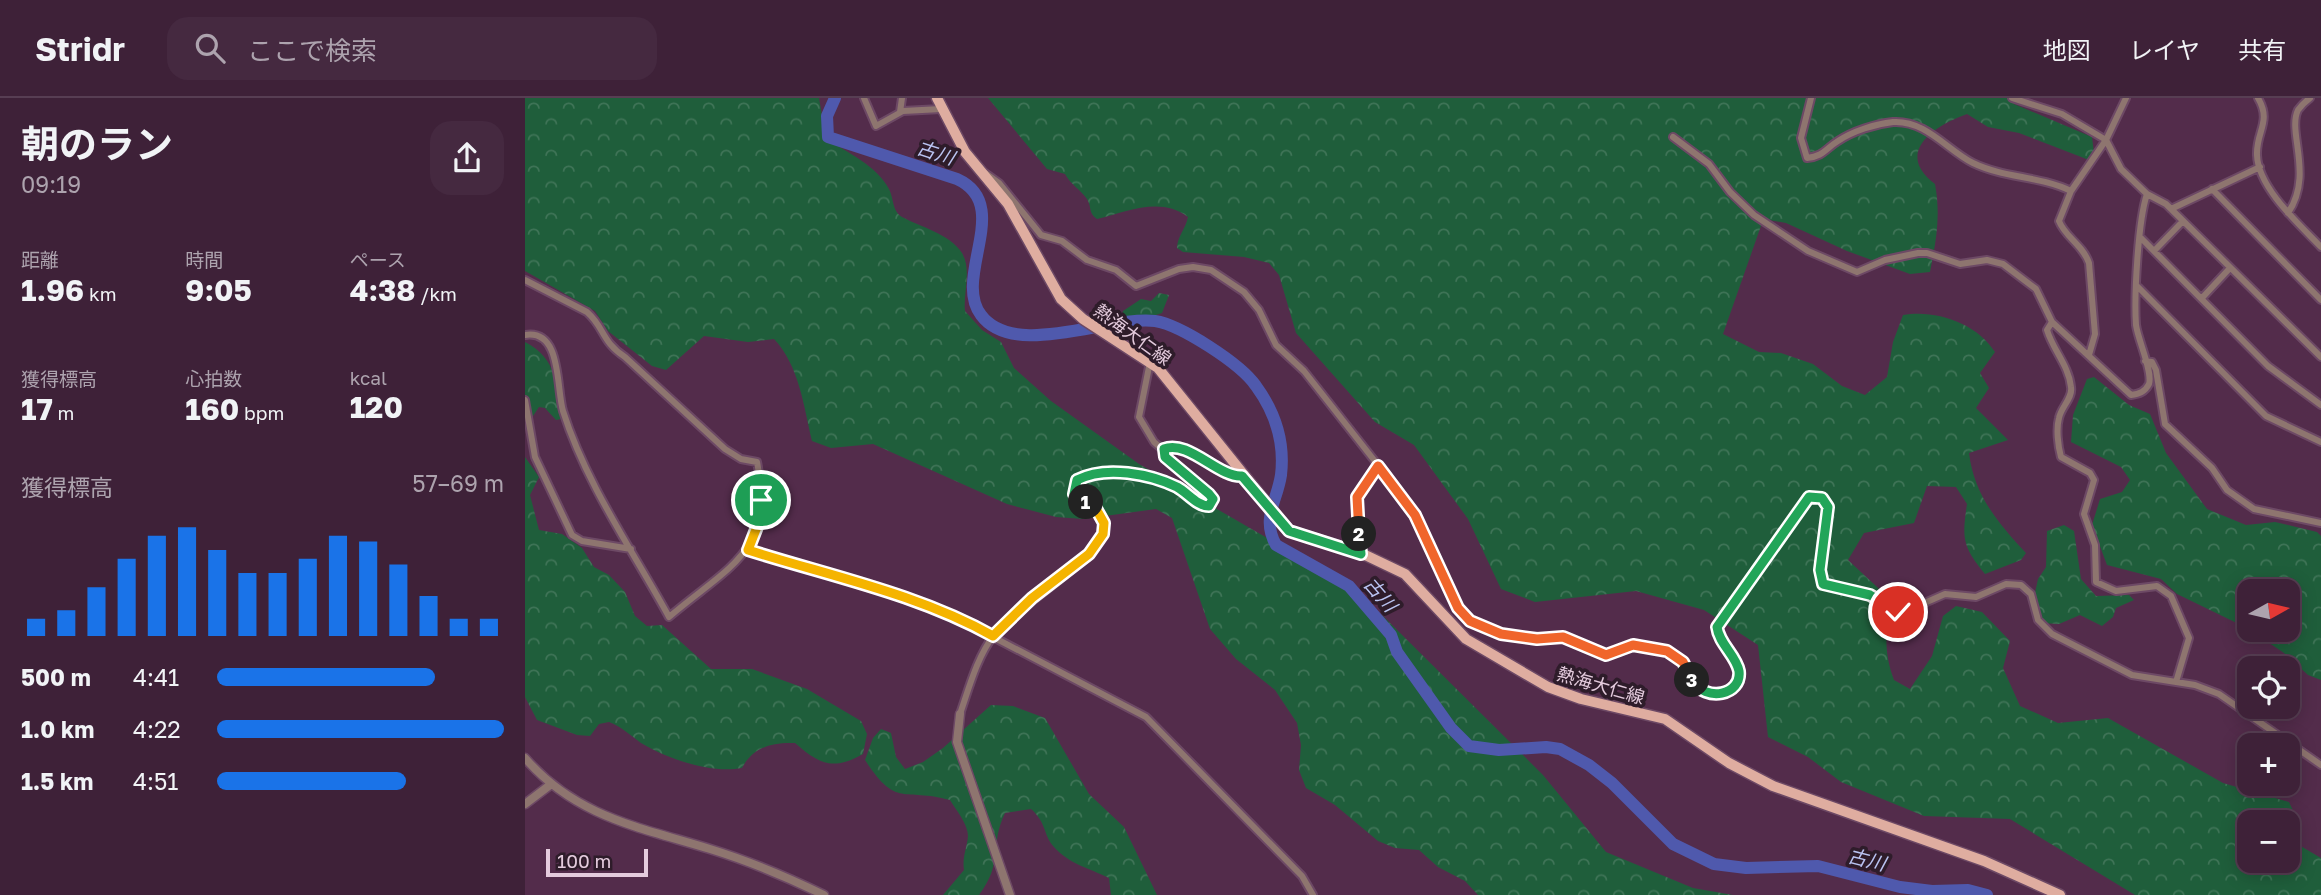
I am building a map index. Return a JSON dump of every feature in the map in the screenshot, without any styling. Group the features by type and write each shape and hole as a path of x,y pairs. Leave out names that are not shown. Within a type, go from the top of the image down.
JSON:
{"main road":[{"name":"熱海大仁線","path":"937,98 955,136 1008,204 1061,299 1089,323 1150,362 1167,378 1242,476 1275,516 1295,534 1361,554 1405,574 1425,592 1458,633 1548,687 1591,702 1665,719 1729,763 1773,786 1984,861 2060,895"}],"street":[{"path":"865,98 873,125 900,112 941,109"},
{"path":"900,112 902,98"},
{"path":"1811,98 1801,138 1802,150 1807,158 1820,156 1835,142 1857,131 1903,123 1933,134 1955,152 1983,167 2057,184 2071,191"},
{"path":"2012,98 2062,114 2106,140 2121,169 2147,194 2171,209 2321,357"},
{"path":"2089,355 2095,334 2089,263 2086,253 2062,228 2059,220 2071,191 2106,140 2126,98"},
{"path":"2258,98 2265,112 2257,155 2260,167 2288,213 2321,247"},
{"path":"2288,213 2301,176 2296,122 2298,110 2310,98"},
{"path":"1673,137 1709,164 1730,192 1754,215 1808,251 1857,272 1885,260 1917,253 1927,253 1960,264 1987,261 2003,264 2036,289 2052,322 2131,395 2141,393 2148,384 2150,375 2136,323 2141,213 2147,194"},
{"path":"2171,209 2260,167"},
{"path":"983,173 999,183 1041,235 1062,241 1087,260 1116,270 1136,286 1193,267 1211,270 1236,286 1259,310 1276,345 1304,371 1407,502 1458,608 1470,621 1501,634 1537,639 1563,637 1602,655 1617,653 1636,645 1667,651 1683,662 1693,682 1706,694 1729,690 1739,674 1717,627 1801,506 1814,496 1822,498 1828,507 1820,570 1823,584 1870,595 1893,610 1904,612 1945,594 1976,597 2006,584 2021,585 2031,594 2038,620 2052,634 2132,675 2176,682 2219,694 2321,765"},
{"path":"2212,189 2321,300"},
{"path":"2155,250 2183,221"},
{"path":"2140,237 2268,366 2321,405"},
{"path":"2202,298 2230,268"},
{"path":"525,281 587,312 594,318 608,346 634,365 725,449 741,459 757,462 762,514 748,550 669,617 589,472 563,410 556,365 549,346 543,337 536,333 525,335"},
{"path":"2138,287 2266,416 2321,442"},
{"path":"2052,322 2047,330 2050,341 2071,386 2059,419 2059,450 2061,457 2090,473 2094,480 2084,514 2095,545 2096,582 2116,591 2157,586 2171,596 2189,638 2176,682"},
{"path":"2145,361 2152,362 2156,370 2165,424 2212,468 2227,490 2254,509 2321,523"},
{"path":"1010,895 957,743 960,714 993,636 1032,598 1089,554 1103,534 1101,514 1094,505 1074,494 1077,480 1096,473 1145,476 1177,487 1203,506 1209,506 1213,499 1165,457 1163,450 1151,439 1139,417 1150,362"},
{"path":"525,400 531,446 572,535 582,541 631,549"},
{"path":"1163,450 1171,447 1181,450 1206,459 1230,476 1242,476"},
{"path":"1361,554 1357,497 1378,466"},
{"path":"748,550 890,593 953,616 1146,717 1302,876 1313,895"},
{"path":"525,758 550,785 599,814 711,849 824,895"},
{"path":"525,804 550,785"}],"green space":[{"path":"525,98 819,98 826,139 877,173 889,189 895,208 902,217 943,236 957,246 965,260 967,274 965,311 982,330 1001,342 1014,368 1051,401 1139,464 1338,579 1384,617 1543,775 1606,852 1693,888 1733,895 1478,895 1465,881 1438,867 1419,850 1395,848 1378,841 1335,805 1306,788 1299,770 1301,745 1297,723 1275,690 1236,659 1210,629 1172,518 1156,509 1083,519 1056,517 1007,504 873,444 831,448 812,441 795,374 774,339 748,342 704,336 666,370 652,366 608,331 595,311 525,271"},
{"path":"988,98 2011,98 2014,104 2092,137 2094,153 2089,160 2019,133 1988,127 1967,114 1954,119 1931,133 1918,151 1918,162 1923,173 1935,184 1937,196 1937,228 1930,272 1910,274 1847,251 1786,223 1769,220 1762,223 1723,334 1759,352 1781,353 1813,364 1842,386 1865,395 1887,377 1893,342 1903,315 1941,316 1978,333 1995,352 1980,373 1989,388 1976,408 2008,440 1969,453 1972,468 1989,508 2026,553 2021,560 1985,574 1965,541 1967,504 1956,487 1927,486 1914,523 1864,533 1848,560 1890,599 1887,650 1894,680 1910,689 1932,656 1943,616 1956,606 1982,612 2010,641 2003,668 2020,706 2058,723 2108,718 2223,783 2237,787 2237,796 2268,796 2289,802 2293,810 2237,810 2237,873 2300,873 2300,846 2321,858 2321,895 2135,895 2010,819 1924,816 1841,782 1808,757 1768,737 1758,645 1704,610 1636,591 1535,602 1501,589 1468,519 1414,445 1375,422 1296,333 1279,275 1269,263 1244,257 1183,252 1177,248 1177,244 1188,217 1166,207 1143,208 1097,219 1092,214 1087,199 1065,174 1047,169"},
{"path":"1159,293 1169,295 1162,313 1137,320 1121,318 1123,311 1141,299 1151,301"},
{"path":"525,342 544,356 550,365 554,374 561,419 556,420 545,408 539,407 525,428"},
{"path":"2094,377 2129,405 2150,414 2166,453 2207,509 2246,525 2275,522 2317,532 2321,536 2321,680 2308,675 2300,668 2300,656 2287,656 2268,642 2300,642 2300,579 2237,579 2237,623 2177,594 2161,579 2107,565 2092,525 2100,499 2122,492 2130,480 2121,467 2071,442 2073,415 2087,379"},
{"path":"525,457 539,477 530,495 539,530 562,534 582,548 594,567 609,575 625,592 635,616 647,626 662,625 711,669 752,669 807,689 861,721 867,734 863,754 835,764 819,760 795,743 779,744 764,747 752,755 742,768 717,769 690,764 664,754 609,722 599,724 590,736 577,735 537,720 525,697"},
{"path":"2064,525 2074,531 2081,579 2096,596 2129,595 2134,600 2116,608 2113,617 2102,626 2080,615 2059,624 2042,623 2033,602 2038,579 2046,567 2047,531"},
{"path":"991,705 1013,706 1045,718 1089,794 1124,827 1157,895 1111,895 1109,878 1073,862 1060,853 1031,809 1005,813 1000,825 991,873 979,895 943,895 964,870 968,836 961,817 950,800 893,791 865,760 873,738 881,729 891,733 896,757 905,769 923,762 943,748"}],"waterway":[{"name":"古川","path":"835,98 827,116 828,137 957,179 973,191 981,206 982,223 973,281 974,299 981,315 996,328 1016,334 1039,335 1136,321 1155,321 1194,338 1238,367 1248,377 1268,406 1280,439 1281,475 1270,518 1276,545 1349,586 1391,635 1397,652 1451,728 1469,746 1499,750 1546,747 1560,749 1589,765 1612,783 1673,844 1714,864 1746,868 1818,866 1900,887 1932,891 1968,890 1987,895"}],"route":[{"path":"761,500 762,514 748,550 890,593 953,616 993,636 1032,598 1089,554 1103,534 1101,514 1094,505 1074,494 1077,480 1096,473 1145,476 1177,487 1203,506 1209,506 1213,499 1165,457 1165,447 1206,459 1230,476 1242,476 1289,531 1361,554 1356,502 1359,492 1378,466 1415,515 1458,608 1470,621 1488,630 1524,638 1563,637 1602,655 1617,653 1636,645 1667,651 1683,662 1697,688 1706,694 1729,690 1738,679 1739,669 1724,645 1717,627 1809,497 1822,498 1828,507 1820,570 1823,584 1862,592 1898,612"}]}
